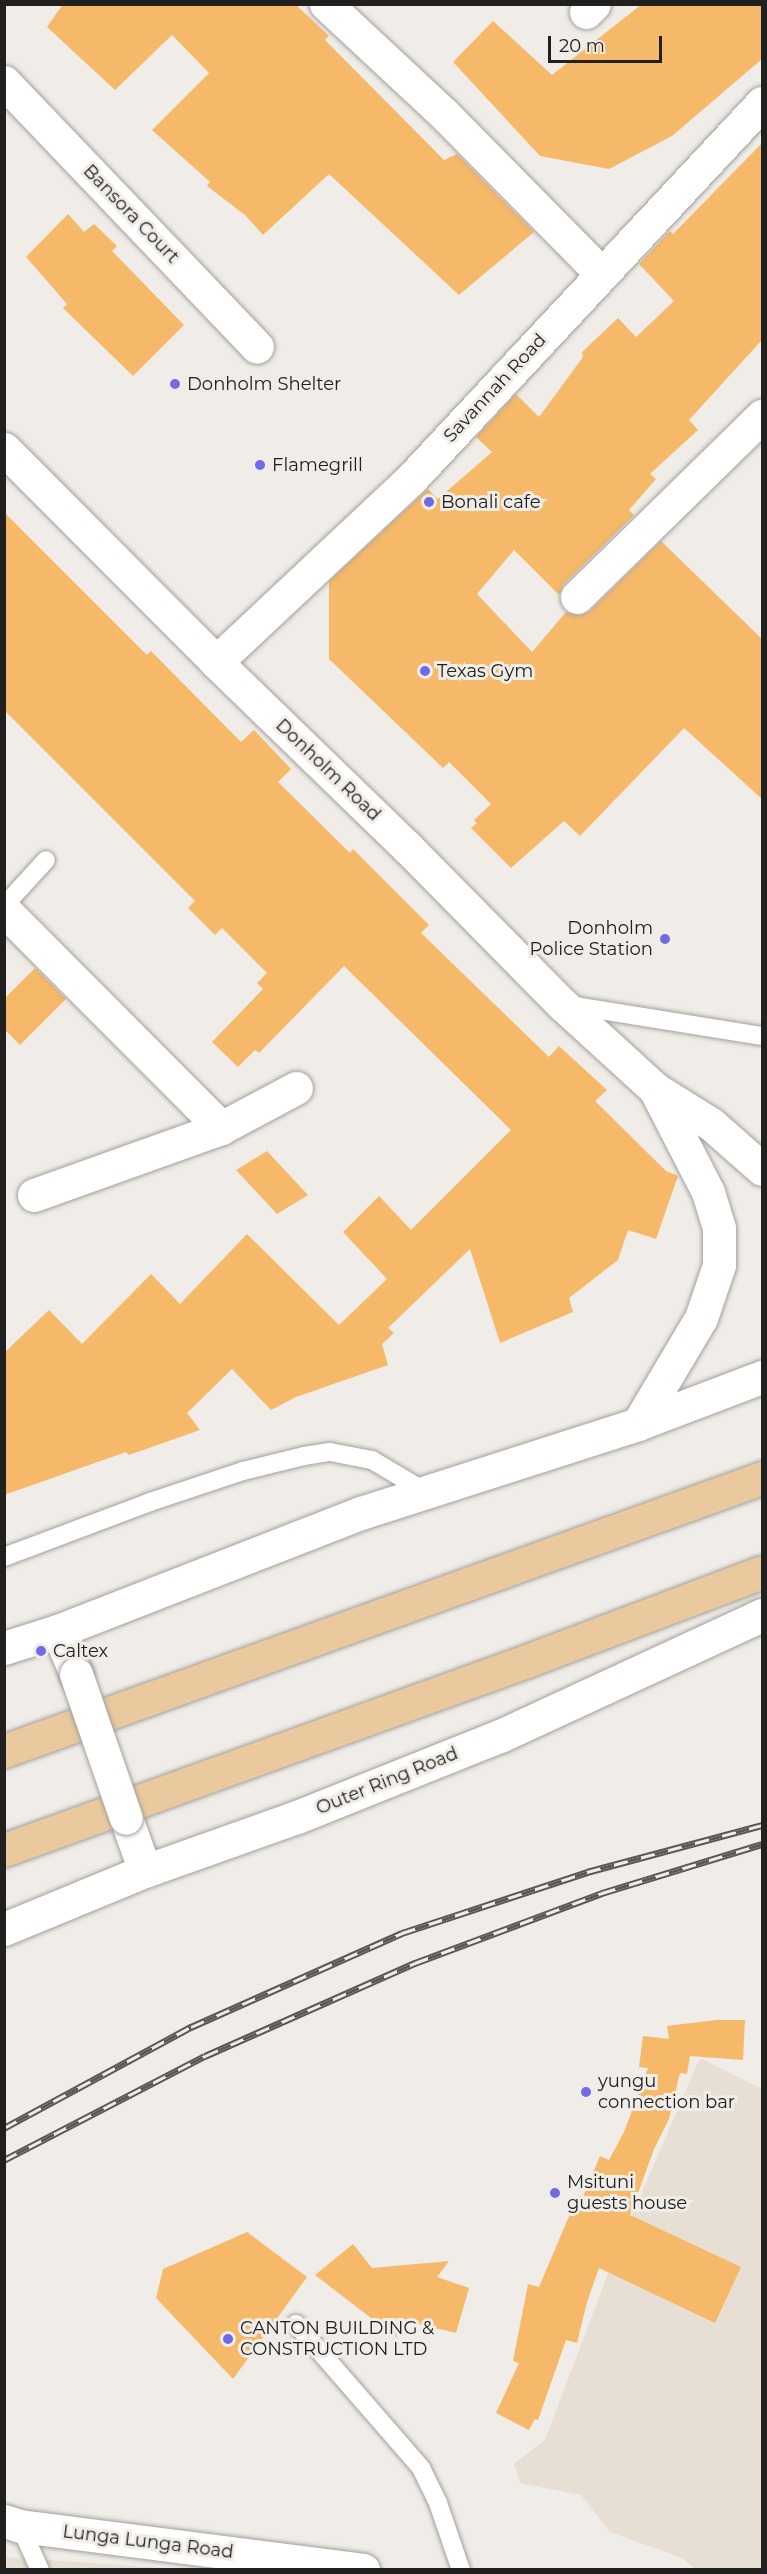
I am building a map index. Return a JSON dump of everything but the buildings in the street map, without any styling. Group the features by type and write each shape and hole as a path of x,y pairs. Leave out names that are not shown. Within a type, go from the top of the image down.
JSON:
{"main road":[{"path":"326,4 444,114 602,273"},
{"name":"Bansora Court","path":"4,82 257,347"},
{"name":"Savannah Road","path":"216,662 410,480 762,103"},
{"path":"577,597 758,429"},
{"name":"Donholm Road","path":"4,449 216,662 415,855 562,1004 655,1089"},
{"path":"4,908 222,1128"},
{"path":"34,1195 222,1128 296,1088"},
{"path":"655,1089 711,1124 762,1169"},
{"path":"638,1424 702,1318 719,1265 719,1228 708,1192 655,1089"},
{"path":"4,1648 58,1631 361,1513 638,1424 762,1377"},
{"path":"4,1751 762,1478"},
{"path":"4,1850 524,1662 762,1572"},
{"name":"Outer Ring Road","path":"4,1929 145,1871 297,1817 500,1736 762,1615"},
{"path":"58,1631 76,1674 145,1871"},
{"name":"Lunga Lunga Road","path":"12,2523 363,2570"}],"lane":[{"path":"4,908 46,860"},
{"path":"562,1004 762,1036"},
{"path":"4,1557 150,1502 243,1471 304,1456 330,1452 372,1460 426,1492"},
{"path":"296,2324 421,2468 438,2503 460,2570"},
{"path":"12,2523 40,2570"}],"shaded area":[{"path":"702,2059 762,2089 762,2569 695,2569 682,2558 610,2532 581,2495 520,2483 514,2464 545,2440 615,2255 699,2060"},
{"path":"5,2557 180,2569 5,2569"}],"railway":[{"path":"4,2128 191,2027 402,1933 587,1872 762,1825"},
{"path":"4,2160 205,2056 415,1963 602,1893 762,1844"}],"place":[{"name":"Donholm Shelter","path":"175,384"},
{"name":"Flamegrill","path":"260,465"},
{"name":"Bonali cafe","path":"429,502"},
{"name":"Texas Gym","path":"425,671"},
{"name":"Donholm Police Station","path":"665,939"},
{"name":"Caltex","path":"41,1651"},
{"name":"yungu connection bar","path":"586,2092"},
{"name":"Msituni guests house","path":"555,2193"},
{"name":"CANTON BUILDING & CONSTRUCTION LTD","path":"228,2339"}]}
